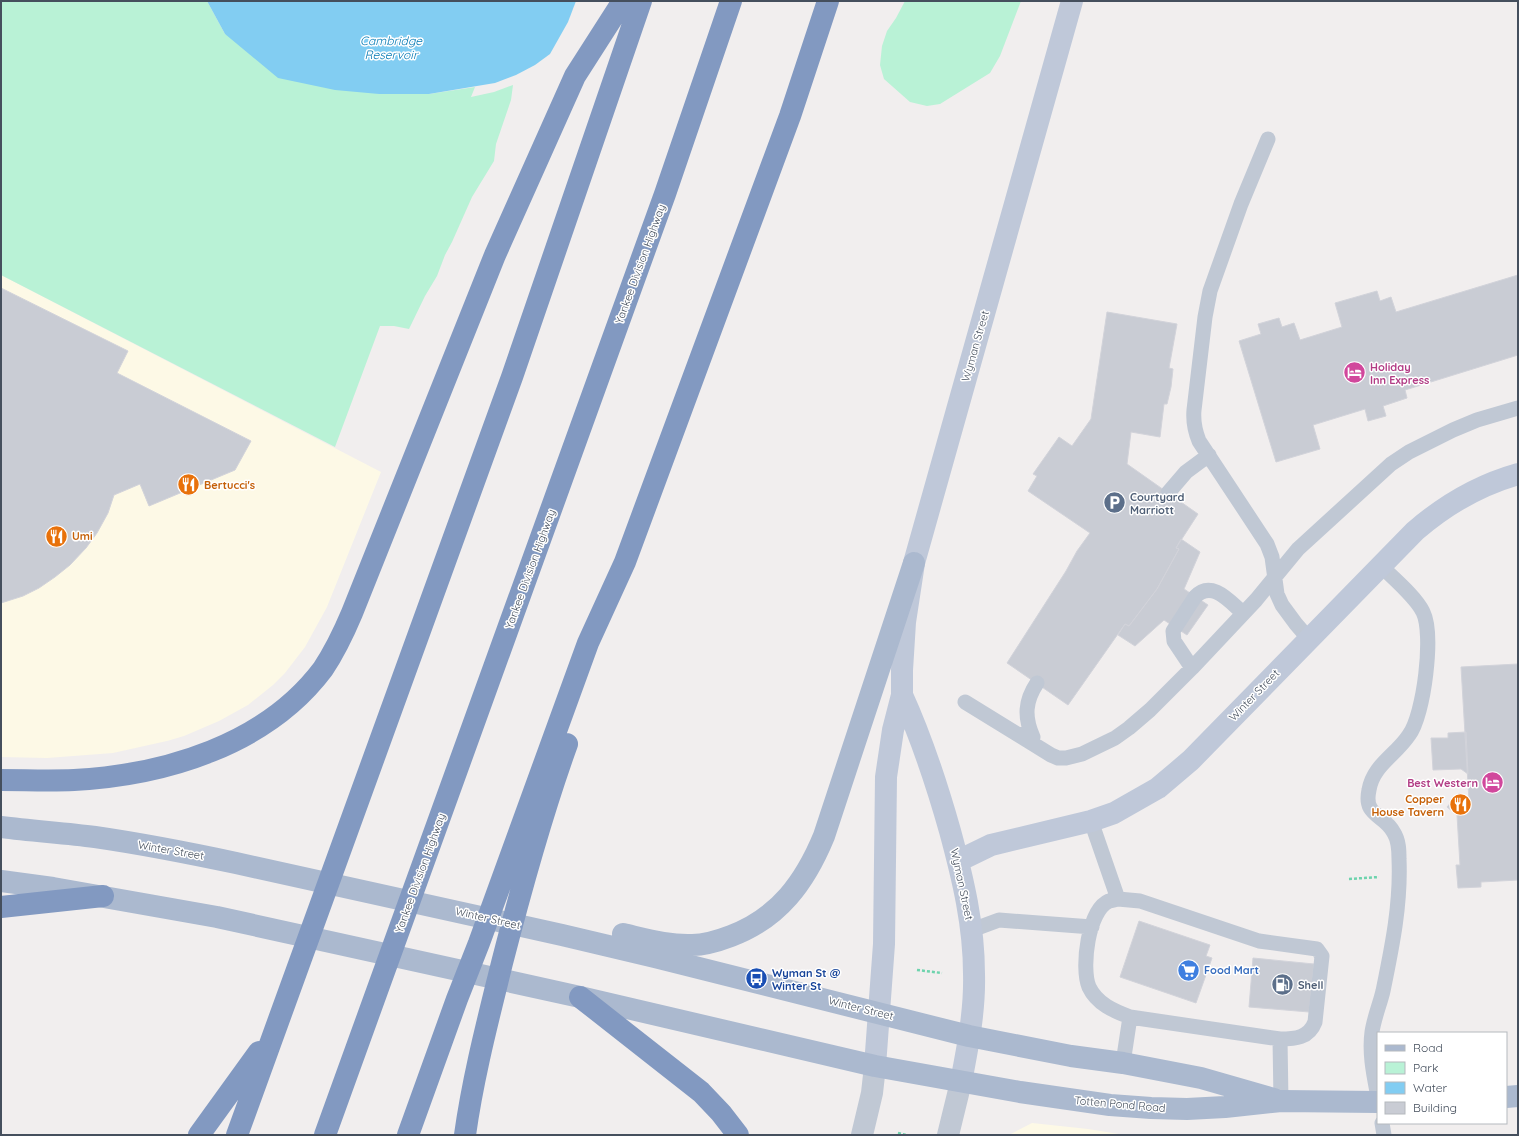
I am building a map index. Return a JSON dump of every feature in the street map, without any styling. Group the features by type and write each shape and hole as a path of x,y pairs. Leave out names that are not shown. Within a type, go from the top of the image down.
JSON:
{"highway":[{"path":"1,780 72,780 117,776 167,765 193,757 229,744 260,726 291,703 318,674 337,645 352,613 493,261 524,190 576,76 623,1"},
{"path":"237,1135 512,377 641,1"},
{"name":"Yankee Division Highway","path":"325,1135 665,194 731,1"},
{"path":"408,1135 480,943 588,642 625,562 790,116 828,1"},
{"path":"465,1135 479,1058 531,856 562,758 601,649 625,562"},
{"path":"1,907 103,896"},
{"path":"580,997 701,1092 721,1113 738,1135"},
{"path":"199,1135 274,1032"}],"main road":[{"name":"Wyman Street","path":"875,1066 884,944 886,777 891,743 902,695 905,622 914,564 1072,1"},
{"name":"Winter Street","path":"958,860 991,845 1091,821 1114,813 1158,788 1191,760 1380,565 1415,531 1441,510 1474,491 1493,482 1518,474"},
{"path":"564,928 667,943 686,945 706,944 722,940 748,928 773,912 788,898 802,880 815,859 824,836 914,564"},
{"name":"Wyman Street","path":"902,695 930,764 958,860 972,930 974,985 969,1036 961,1082"},
{"name":"Winter Street","path":"1,827 94,837 184,851 498,920 564,928 969,1036"},
{"path":"1,881 103,896 217,917 580,997 875,1066 961,1082"},
{"name":"Totten Pond Road","path":"969,1036 1071,1056 1123,1063 1201,1078 1281,1101"},
{"name":"Totten Pond Road","path":"961,1082 1058,1098 1144,1108 1187,1109 1225,1107 1281,1101 1377,1102"},
{"path":"1507,1097 1518,1096"}],"street":[{"path":"862,1135 872,1093 875,1066"},
{"path":"948,1135 961,1082"}],"lane":[{"path":"1268,139 1225,248 1207,304 1194,417 1196,433 1267,544 1272,557 1277,594 1282,605 1309,639"},
{"path":"1037,683 1029,696 1026,711 1029,729 1033,737 965,702 1058,758 1066,758 1082,754 1098,747 1129,728 1150,710 1192,668 1243,613 1298,549 1391,464 1409,452 1453,430 1477,420 1518,408"},
{"path":"1168,493 1186,472 1209,455"},
{"path":"1377,1092 1372,1068 1372,1030 1392,947 1397,913 1400,875 1398,846 1394,832 1373,813 1369,807 1368,790 1371,780 1378,768 1403,743 1414,727 1424,687 1427,631 1425,616 1418,604 1380,565"},
{"path":"1192,668 1174,641 1173,630 1195,597 1198,594 1208,590 1219,592 1243,613"},
{"path":"1091,821 1118,899"},
{"path":"1118,899 1140,901 1259,941 1310,947 1320,952 1322,956 1315,1022 1313,1028 1302,1037 1294,1039 1280,1039 1130,1016 1112,1010 1099,1000 1090,987 1086,974 1085,961 1087,942 1092,927 1099,911 1108,901 1118,899"},
{"path":"972,930 999,920 1092,927"},
{"path":"1123,1063 1130,1016"},
{"path":"1280,1039 1281,1101"},
{"path":"1382,1124 1384,1135"}],"path":[{"path":"1349,879 1382,876"},
{"path":"917,970 942,973"},
{"path":"898,1133 906,1135"}],"shaded area":[{"path":"1,275 381,472 327,607 305,647 285,673 273,685 248,705 219,721 184,736 113,753 47,758 1,757"},
{"path":"1032,1123 1088,1129 1125,1135 1009,1135"}],"green space":[{"path":"1,1 207,1 225,34 379,94 429,94 475,87 471,97 494,92 513,85 511,100 496,144 494,161 472,197 437,276 425,296 409,329 394,326 380,326 335,447 1,275"},
{"path":"905,1 1021,1 1000,56 990,73 940,104 927,106 910,102 884,79 880,65 882,46 887,31"}],"water":[{"name":"Cambridge Reservoir","path":"207,1 576,1 568,22 550,54 535,65 516,75 495,83 429,94 379,94 335,90 278,78 225,34"}],"building":[{"name":"Holiday Inn Express","path":"1518,275 1518,355 1405,390 1407,398 1383,406 1386,416 1368,421 1365,409 1313,425 1320,449 1276,462 1239,341 1261,334 1258,324 1279,318 1282,327 1294,323 1300,340 1342,327 1335,303 1377,291 1380,301 1391,297 1396,312"},
{"path":"1,288 128,351 117,373 251,441 235,470 149,506 140,484 114,495 108,513 97,533 86,548 70,565 39,588 23,596 1,603"},
{"name":"Courtyard Marriott","path":"1107,312 1177,324 1169,368 1173,369 1171,387 1167,404 1164,404 1160,437 1131,432 1127,464 1198,514 1176,548 1179,549 1157,589 1129,626 1125,624 1068,705 1007,663 1066,571 1077,551 1090,533 1028,491 1037,476 1033,474 1059,437 1072,446 1091,419"},
{"path":"1181,539 1200,552 1184,589 1208,605 1187,635 1164,620 1135,646 1118,635 1125,624 1129,626 1157,589 1179,549 1176,548"},
{"name":"Best Western","path":"1518,664 1518,880 1481,882 1481,887 1458,888 1456,865 1460,865 1457,815 1447,807 1459,793 1469,801 1461,667"},
{"path":"1466,732 1468,774 1461,769 1433,770 1431,738 1448,738 1448,733"},
{"path":"1139,921 1210,945 1206,956 1212,958 1196,1003 1120,977"},
{"path":"1253,958 1314,964 1309,1012 1249,1007"}],"place":[{"name":"Holiday Inn Express","path":"1355,373"},
{"name":"Bertucci's","path":"189,485"},
{"name":"Courtyard Marriott","path":"1115,503"},
{"name":"Umi","path":"56,536"},
{"name":"Best Western","path":"1493,783"},
{"name":"Copper House Tavern","path":"1460,805"},
{"name":"Food Mart","path":"1188,970"},
{"name":"Wyman St @ Winter St","path":"756,979"},
{"name":"Shell","path":"1283,985"}]}
